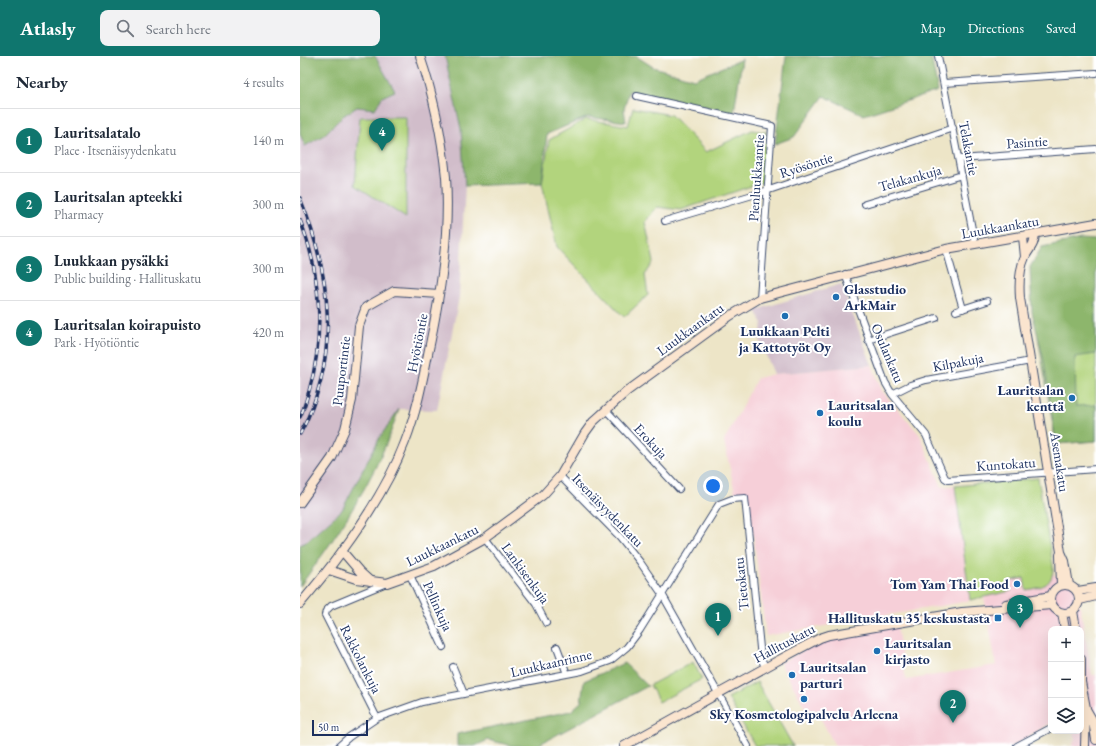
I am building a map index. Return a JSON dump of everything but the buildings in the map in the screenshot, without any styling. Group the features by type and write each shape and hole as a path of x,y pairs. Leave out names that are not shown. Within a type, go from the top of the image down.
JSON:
{"street":[{"name":"Hyötiöntie","path":"300,604 329,570 377,498 405,443 420,395 433,333 445,254 446,177 432,101 420,56"},
{"name":"Telakantie","path":"938,56 976,244"},
{"path":"944,83 1096,73"},
{"name":"Pienluukkaantie","path":"637,96 772,126 766,191 760,298"},
{"name":"Ryösöntie","path":"665,221 766,191 953,128"},
{"name":"Pasintie","path":"960,159 1096,149"},
{"name":"Telakankuja","path":"865,204 962,175"},
{"name":"Luukkaankatu","path":"329,570 371,582 387,583 434,566 486,538 543,495 560,476 584,433 626,392 730,316 760,298 845,274 946,249 1096,224"},
{"name":"Asemakatu","path":"1025,257 1034,246 1035,234"},
{"name":"Asemakatu","path":"1023,237 1025,257 1020,274 1020,288 1065,585"},
{"path":"946,249 959,310 987,301"},
{"name":"Osulankatu","path":"845,274 868,340 885,382 892,394 926,435 944,476"},
{"name":"Puuportintie","path":"300,503 332,458 345,429 352,400 360,326 366,307 394,291 439,294"},
{"path":"868,340 936,318"},
{"name":"Kilpakuja","path":"892,394 910,385 926,380 1031,361"},
{"name":"Erokuja","path":"606,410 679,489"},
{"name":"Kuntokatu","path":"944,476 948,480 1096,469"},
{"name":"Itsenäisyydenkatu","path":"560,476 620,538 640,562 662,594 748,746"},
{"name":"Luukkaanrinne","path":"340,746 377,718 422,702 582,671 610,660 627,647 640,630 719,504 732,499 744,498"},
{"name":"Tietokatu","path":"744,498 761,658 766,667"},
{"name":"Lankisenkuja","path":"486,538 536,604 546,623"},
{"path":"342,551 360,572 371,582"},
{"name":"Pellinkuja","path":"410,575 443,647"},
{"name":"Rakkolankuja","path":"377,718 334,634 326,615 326,610 340,601 387,583"},
{"path":"1064,626 1062,612 1052,605 1051,596 1057,587 1065,585 1078,591 1096,588"},
{"path":"1078,591 1080,600"},
{"name":"Hallituskatu","path":"624,746 809,643 830,635 1051,596"},
{"path":"1076,626 1073,610 1080,600 1096,596"},
{"name":"Hallituskatu","path":"972,611 1052,605"},
{"path":"1062,612 1073,610"},
{"path":"557,647 567,674"},
{"path":"453,668 464,694"},
{"path":"1084,711 1093,721 1096,740"},
{"path":"1084,728 1085,746"},
{"path":"1017,746 1048,730"}],"shaded area":[{"path":"375,56 445,56 461,129 465,186 459,297 437,410 399,409 383,451 357,500 322,555 300,586 300,134 305,146 324,135 343,116 357,106 375,109 382,97 394,91"},
{"path":"841,284 872,365 774,374 760,341 762,322 756,310"},
{"path":"872,365 882,391 920,435 942,487 1038,478 1054,575 1076,583 1083,626 1048,626 1048,725 1012,746 835,746 819,715 807,711 780,663 829,637 897,626 906,680 996,665 984,597 958,603 766,636 748,493 735,493 724,441 757,378 774,374"},
{"path":"1084,629 1092,675 1096,675 1096,746 1072,746 1075,738 1074,734 1084,734"}],"green space":[{"path":"300,56 375,56 395,91 382,97 375,109 357,107 343,116 324,135 305,146 300,134"},
{"path":"445,56 636,56 653,67 694,79 742,59 734,113 629,91 624,109 626,122 588,117 547,134 542,183 465,186 461,129"},
{"path":"786,56 931,56 938,91 864,115 824,96 794,137 775,144"},
{"path":"633,108 671,115 706,152 752,130 766,132 763,182 681,210 657,207 645,222 654,262 645,275 648,295 624,317 557,247 542,183 549,140 586,119 628,126"},
{"path":"360,117 406,117 406,218 355,185"},
{"path":"1081,239 1096,240 1096,354 1075,357 1076,406 1096,405 1096,441 1056,444 1044,361 1032,312 1030,267 1042,247"},
{"name":"Lauritsalan kenttä","path":"1096,304 1096,441 1056,444 1038,337 1043,331"},
{"path":"399,409 375,469 356,504 300,586 300,545 306,542 342,510 380,437"},
{"path":"1038,478 1053,565 1050,580 1043,586 1026,590 1024,578 1009,581 1011,591 970,600 955,486"},
{"path":"693,662 702,679 659,702 650,685"},
{"path":"624,663 648,686 536,746 513,746 488,740 475,746 457,746 457,734 571,711 581,702 584,681"},
{"path":"757,682 793,746 755,746 728,698"}],"railway":[{"path":"300,198 311,228 319,257 325,287 327,317 326,346 322,376 313,405 300,434"},
{"path":"300,220 313,261 319,327 314,370 304,408 300,417"}],"place":[{"name":"Lauritsalan koirapuisto","path":"382,151"},
{"name":"Glasstudio ArkMair","path":"836,297"},
{"name":"Luukkaan Pelti ja Kattotyöt Oy","path":"785,316"},
{"name":"Lauritsalan kenttä","path":"1072,398"},
{"name":"Lauritsalan koulu","path":"820,413"},
{"name":"Tom Yam Thai Food","path":"1017,584"},
{"name":"Hallituskatu 35 keskustasta","path":"998,618"},
{"name":"Luukkaan pysäkki","path":"1020,628"},
{"name":"Lauritsalatalo","path":"718,636"},
{"name":"Lauritsalan kirjasto","path":"877,651"},
{"name":"Lauritsalan parturi","path":"792,675"},
{"name":"Sky Kosmetologipalvelu Arleena","path":"804,699"},
{"name":"Lauritsalan apteekki","path":"953,723"}]}
